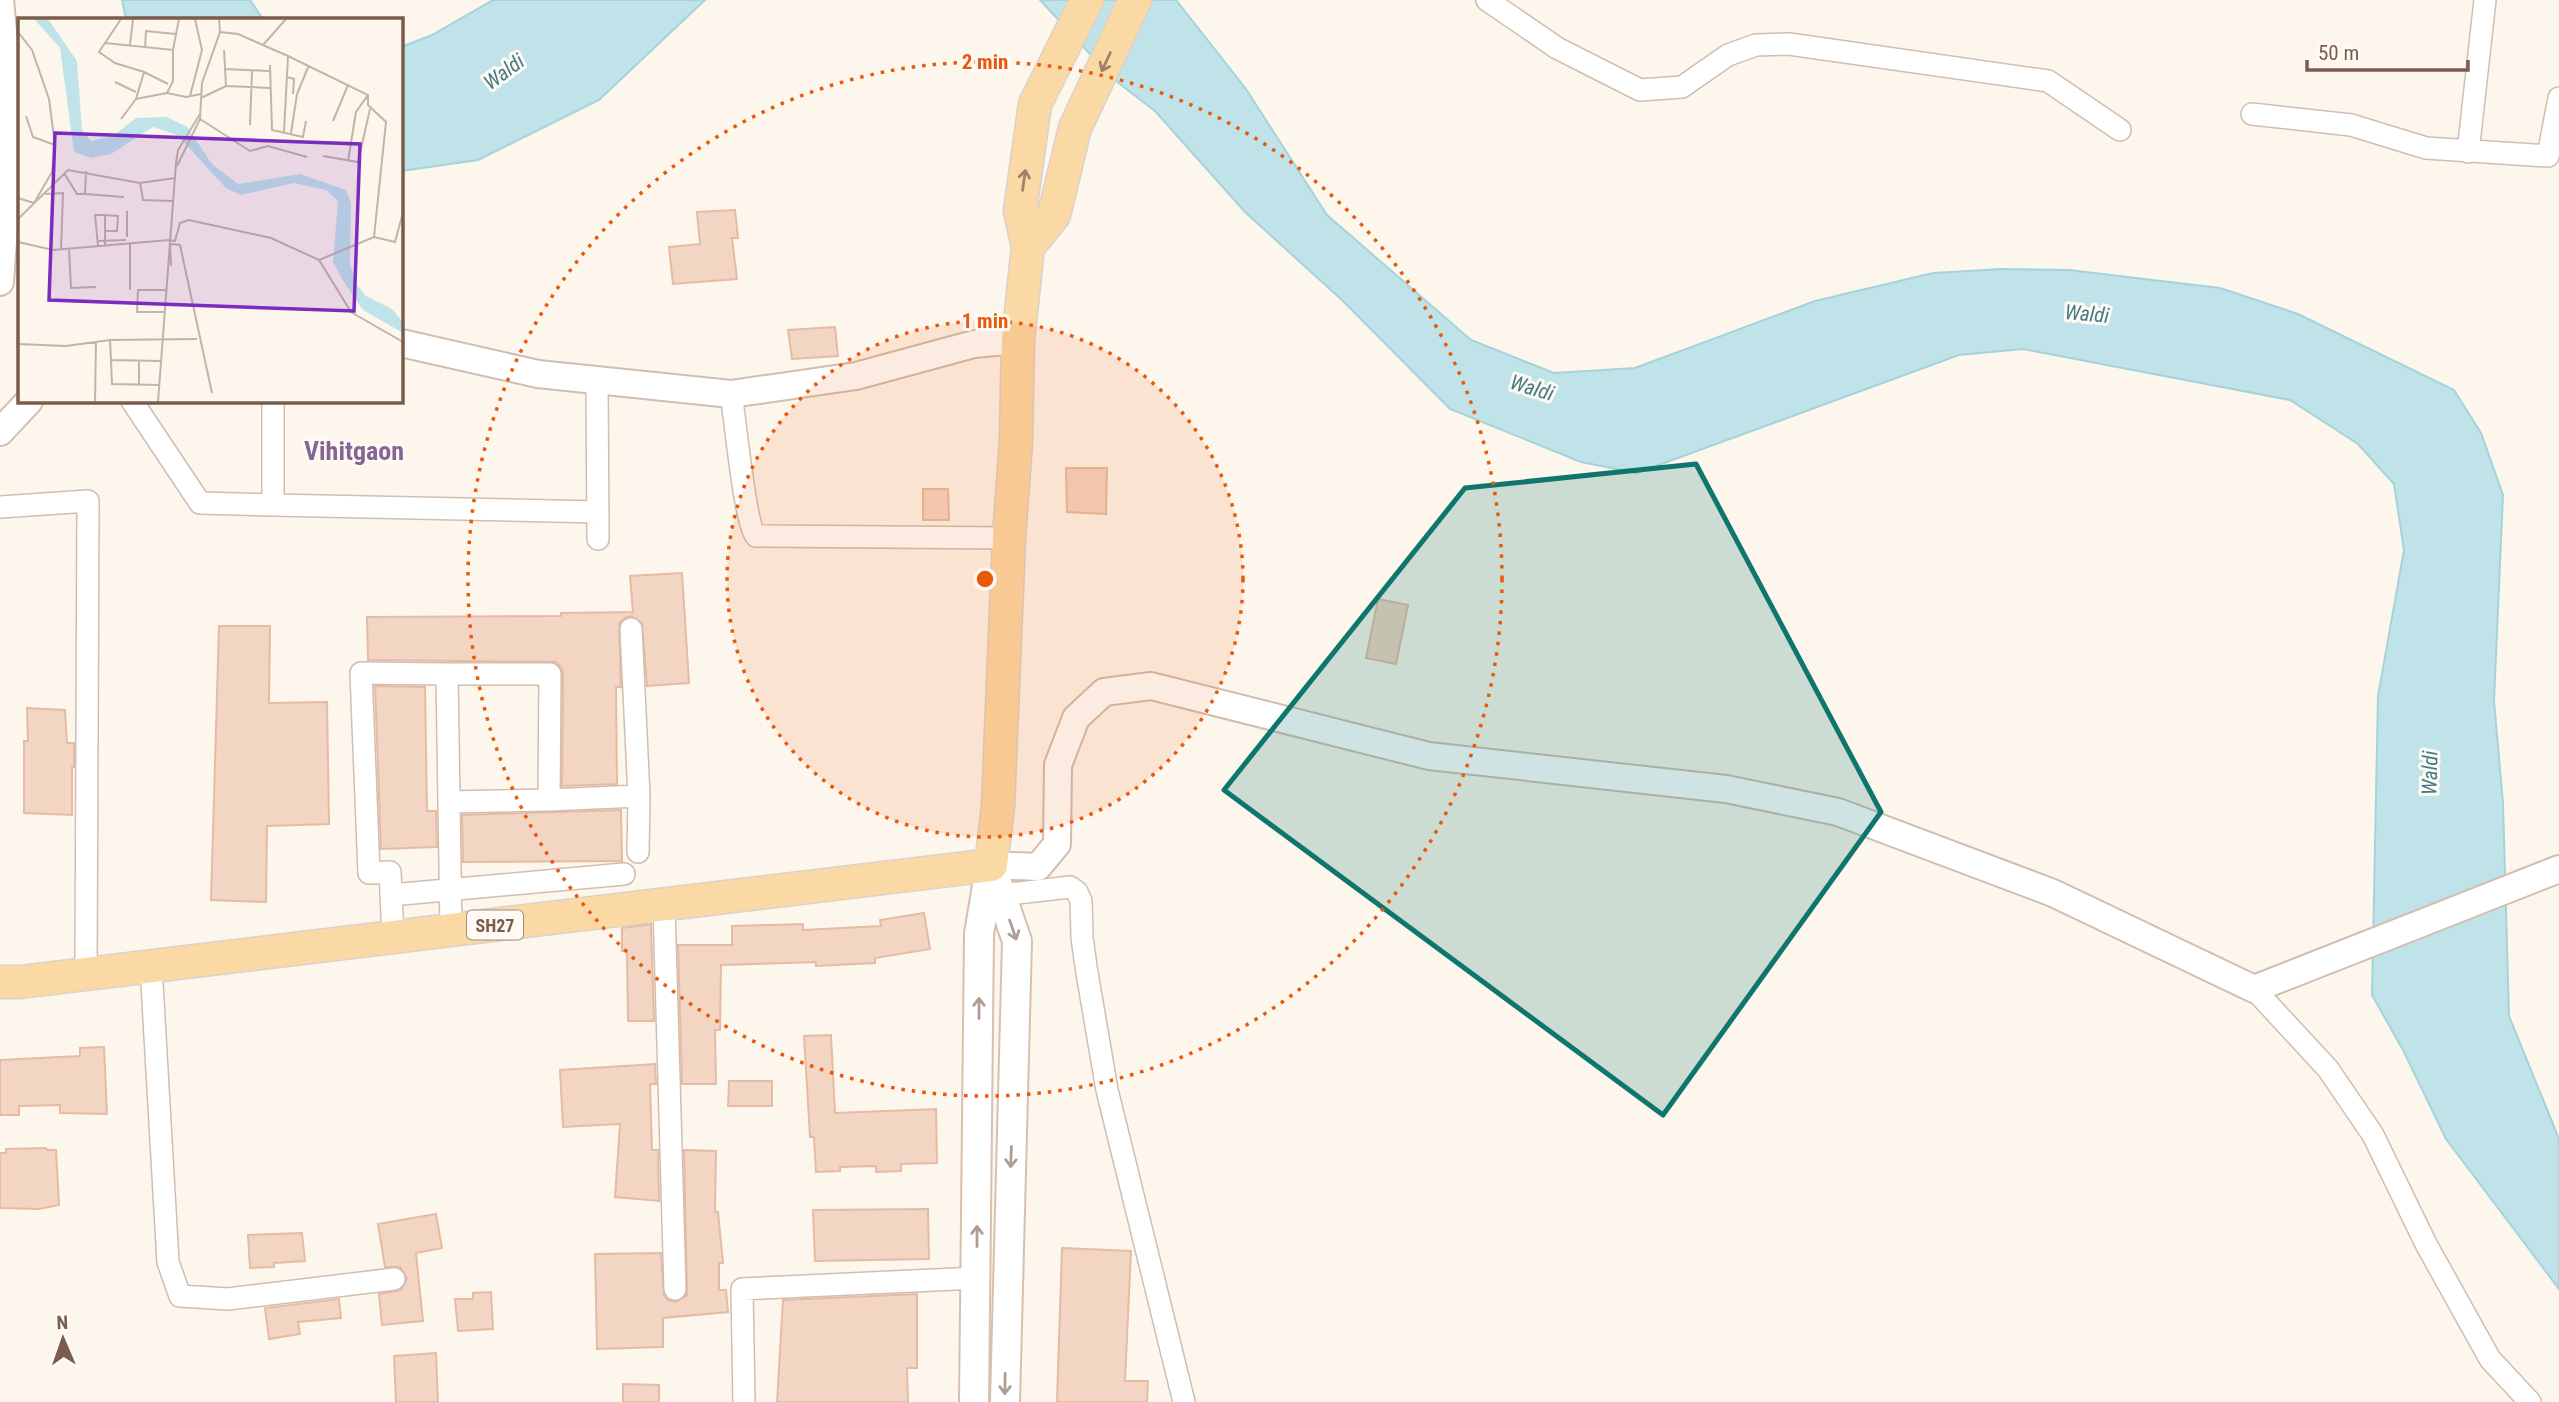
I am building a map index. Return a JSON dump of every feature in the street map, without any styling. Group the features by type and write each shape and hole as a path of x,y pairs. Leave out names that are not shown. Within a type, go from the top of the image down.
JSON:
{"main road":[{"path":"974,1402 979,934 998,806 1009,538 1016,441 1017,340 1028,247 1020,211 1035,104 1087,0"},
{"path":"1028,247 1054,215 1075,128 1135,0"},
{"path":"990,865 1017,941 1005,1402"},
{"name":"SH27","path":"0,982 20,982 990,865"}],"street":[{"path":"0,0 7,187 0,282"},
{"path":"1487,0 1557,48 1640,90 1682,87 1728,55 1756,45 1789,44 2048,82 2120,130"},
{"path":"2468,152 2485,0"},
{"path":"2252,114 2351,125 2426,148 2548,156 2559,98"},
{"path":"402,343 538,374 731,394 856,376 974,344 1017,340"},
{"path":"597,380 598,539"},
{"path":"731,394 748,513 752,533 756,536 1009,538"},
{"path":"0,432 28,402"},
{"path":"133,402 201,503 598,512"},
{"path":"273,402 273,505"},
{"path":"0,507 88,501 86,974"},
{"path":"631,629 639,796 638,852"},
{"path":"393,937 390,872 369,873 361,673 550,674 549,800"},
{"path":"447,674 451,930"},
{"path":"990,865 1038,867 1058,844 1058,765 1076,718 1104,692 1151,686 1429,756 1726,789 1838,812 2053,893 2254,989 2328,1069 2373,1135 2426,1244 2490,1359 2530,1402"},
{"path":"449,802 639,796"},
{"path":"2254,989 2554,871"},
{"path":"391,895 624,874"},
{"path":"1001,895 1070,887 1082,901 1082,937 1107,1090 1184,1402"},
{"path":"664,905 675,1289"},
{"path":"151,966 168,1262 180,1296 228,1299 394,1279"},
{"path":"744,1402 742,1289 977,1278"}],"highlighted area":[{"path":"1696,464 1881,812 1663,1115 1224,790 1465,488"}],"water":[{"path":"122,0 250,0 262,18 126,18"},
{"name":"Waldi","path":"493,0 705,0 599,100 478,160 402,171 402,47 432,35"},
{"name":"Waldi","path":"1040,0 1176,0 1246,89 1327,215 1471,340 1554,373 1635,368 1815,301 1933,273 2002,269 2069,270 2220,288 2298,314 2454,390 2481,433 2503,495 2494,701 2503,803 2509,1016 2559,1139 2559,1289 2446,1139 2403,1050 2372,995 2378,696 2404,550 2394,484 2358,444 2290,400 2023,349 1959,355 1637,473 1581,462 1450,409 1343,301 1245,212 1155,111 1112,78"}],"building":[{"path":"735,210 738,238 732,238 737,279 673,284 669,247 700,244 697,212"},
{"path":"835,327 838,356 792,359 788,330"},
{"path":"1066,468 1107,468 1106,514 1067,512"},
{"path":"923,489 948,489 949,520 923,520"},
{"path":"682,573 689,683 647,686 642,623 631,616 619,624 621,687 616,687 617,784 562,786 563,674 556,662 368,660 367,617 561,616 561,613 633,612 630,576"},
{"path":"1378,599 1408,605 1396,664 1366,658"},
{"path":"219,626 270,626 269,703 327,702 329,824 267,826 266,902 211,900"},
{"path":"375,686 425,687 427,811 436,811 437,847 381,849"},
{"path":"27,708 65,710 67,743 74,743 72,815 24,813"},
{"path":"621,810 622,861 463,862 462,815"},
{"path":"924,913 930,949 875,958 875,963 816,966 816,962 721,965 720,1030 715,1030 716,1084 682,1084 678,945 732,945 732,926 803,924 803,930 881,926 880,920"},
{"path":"651,924 654,1021 628,1021 627,951 622,951 622,928"},
{"path":"831,1035 835,1113 936,1109 937,1163 901,1164 901,1171 876,1172 876,1166 840,1167 840,1171 816,1172 814,1137 810,1137 804,1036"},
{"path":"104,1047 107,1114 60,1113 60,1105 19,1106 19,1115 0,1115 0,1060 80,1056 80,1048"},
{"path":"655,1064 656,1084 650,1084 652,1150 658,1150 659,1201 615,1197 620,1124 563,1127 560,1070"},
{"path":"729,1081 772,1081 772,1106 728,1106"},
{"path":"6,1149 56,1150 59,1205 39,1209 0,1208 0,1153 6,1153"},
{"path":"684,1150 716,1151 715,1212 718,1212 723,1263 719,1263 719,1290 726,1290 728,1312 663,1318 663,1347 597,1349 595,1254 661,1253 664,1295 668,1300 676,1302 687,1295"},
{"path":"928,1209 929,1259 815,1261 813,1210"},
{"path":"436,1214 442,1248 416,1253 423,1321 382,1325 379,1294 401,1290 407,1278 400,1267 385,1267 378,1224"},
{"path":"302,1233 305,1261 250,1268 248,1235"},
{"path":"1062,1248 1131,1251 1125,1381 1148,1381 1147,1402 1057,1402"},
{"path":"491,1292 493,1329 458,1331 455,1299 473,1299 473,1293"},
{"path":"917,1294 917,1368 907,1368 908,1402 777,1402 783,1300"},
{"path":"339,1299 341,1318 298,1322 300,1334 269,1339 265,1308"},
{"path":"436,1353 438,1402 396,1402 394,1356"},
{"path":"623,1384 659,1385 659,1402 623,1402"}],"district":[{"name":"Vihitgaon","path":"354,451"}]}
